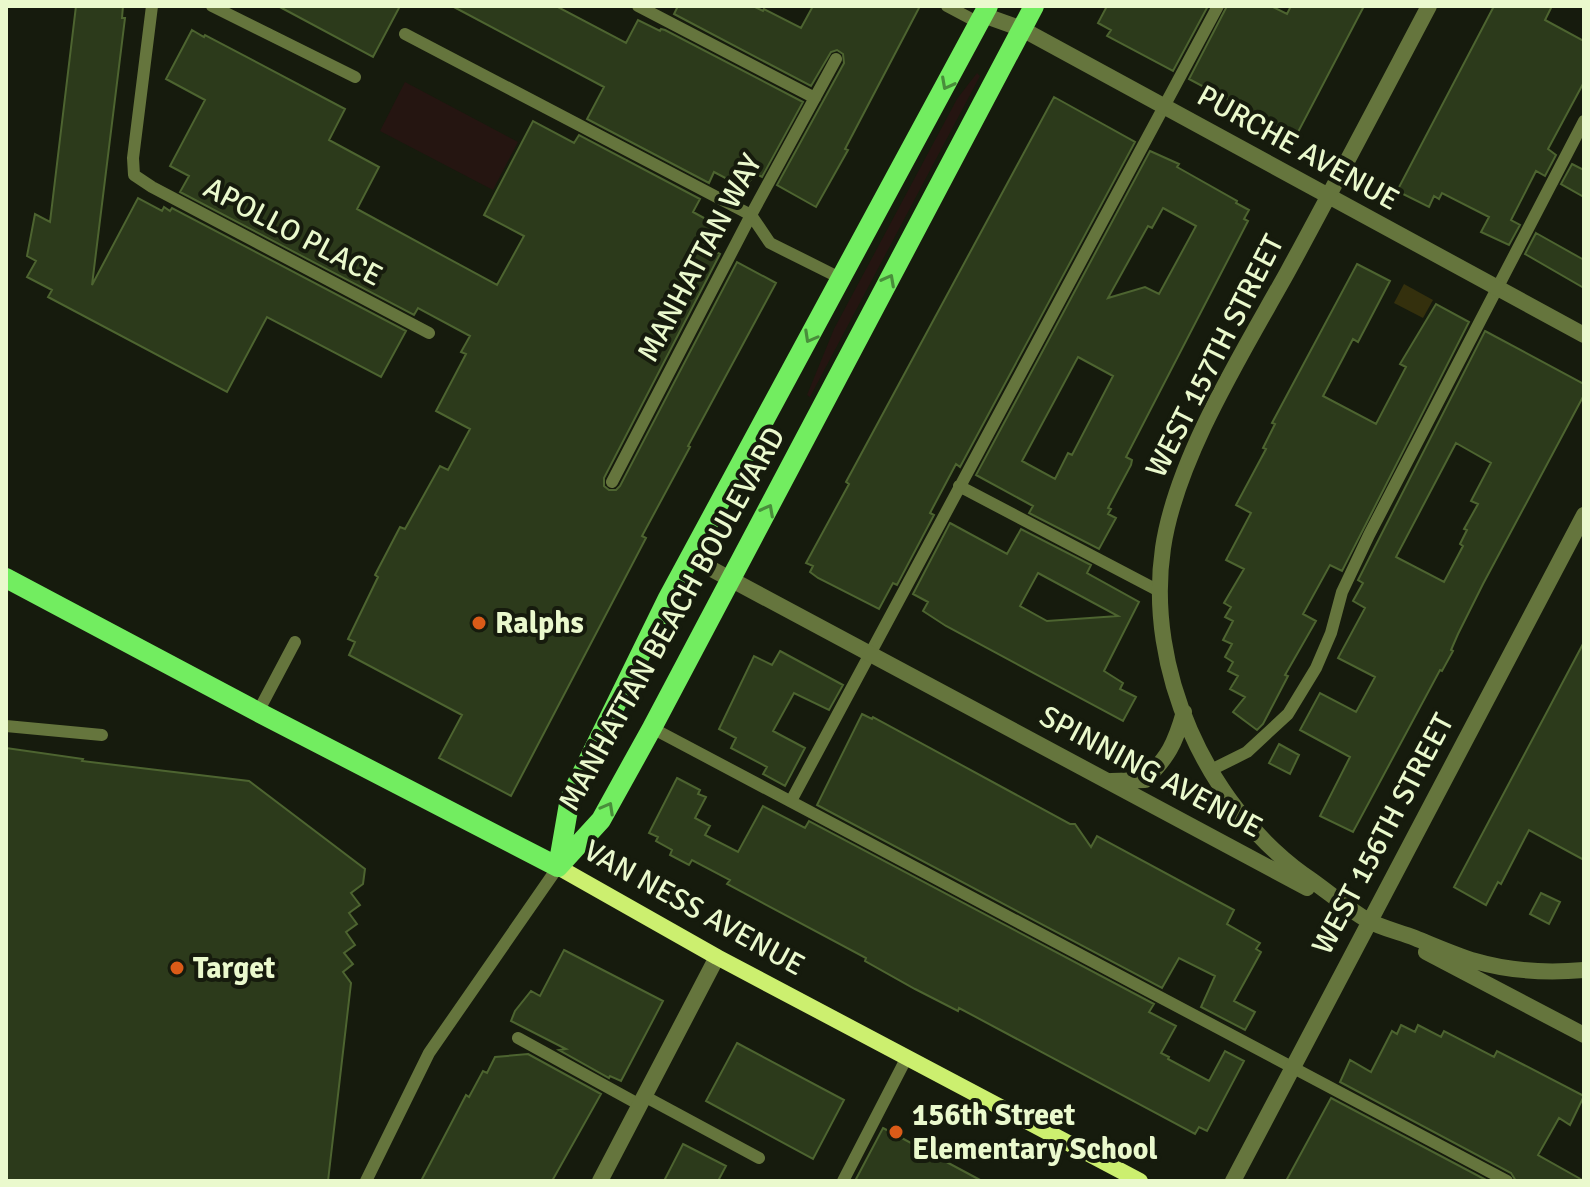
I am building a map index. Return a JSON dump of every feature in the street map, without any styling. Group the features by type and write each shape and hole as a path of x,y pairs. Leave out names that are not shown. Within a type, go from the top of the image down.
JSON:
{"main road":[{"name":"MANHATTAN BEACH BOULEVARD","path":"558,867 601,820 652,728 1034,6"},
{"name":"MANHATTAN BEACH BOULEVARD","path":"558,867 570,798 668,598 983,15"},
{"name":"VAN NESS AVENUE","path":"6,578 558,867 717,957 1140,1181"}],"street":[{"name":"WEST 157TH STREET","path":"1368,921 1279,856 1240,816 1211,770 1175,687 1164,638 1159,591 1163,547 1173,502 1193,452 1235,367 1429,6"},
{"name":"PURCHE AVENUE","path":"983,15 1022,29 1584,335"},
{"name":"WEST 156TH STREET","path":"1233,1181 1584,515"},
{"name":"SPINNING AVENUE","path":"691,558 1584,1035"},
{"path":"1110,781 1145,780 1167,758 1176,741 1184,712"},
{"path":"1368,921 1477,962 1538,971 1584,970"},
{"path":"600,1181 717,957"}],"lane":[{"name":"APOLLO PLACE","path":"152,6 133,158 134,175 429,333"},
{"path":"212,6 355,77"},
{"path":"638,6 815,98"},
{"path":"947,6 983,15"},
{"path":"791,801 1218,6"},
{"path":"405,34 751,215 770,243 842,279"},
{"name":"MANHATTAN WAY","path":"612,482 836,59"},
{"path":"1211,770 1247,752 1288,714 1316,668 1331,633 1342,592 1362,549 1584,121"},
{"path":"959,486 1159,591"},
{"path":"258,712 295,642"},
{"path":"6,726 102,735"},
{"path":"652,728 1507,1181"},
{"path":"366,1181 429,1053 558,867"},
{"path":"518,1038 759,1158"},
{"path":"843,1181 907,1057"}],"shaded area":[{"path":"977,73 980,76 810,397 807,395 834,329 957,99"},
{"path":"405,82 518,142 493,190 380,131"},
{"path":"1404,284 1433,300 1423,318 1394,303"}],"building":[{"path":"76,6 123,6 122,18 125,18 92,285 138,198 162,211 164,207 170,211 172,208 406,331 381,377 267,317 227,392 48,297 52,290 27,277 36,261 27,256 35,214 50,222"},
{"path":"278,6 400,6 373,57"},
{"path":"452,6 556,6 626,43 638,20 660,31 665,30 803,102 762,177 754,173 746,189 714,172 709,183 587,119 604,87"},
{"path":"678,6 753,6 801,28 813,6 920,6 816,207 777,185 844,63 843,54 837,50 831,52 811,86 674,14"},
{"path":"1107,6 1208,6 1173,71 1107,36 1111,30 1098,23"},
{"path":"1227,6 1271,6 1287,14 1291,6 1364,6 1296,136 1189,79"},
{"path":"1494,6 1552,6 1545,20 1584,41 1584,82 1548,149 1556,155 1545,176 1536,171 1511,220 1520,225 1509,245 1481,232 1489,217 1442,193 1439,199 1434,196 1429,207 1397,191"},
{"path":"192,30 345,109 329,140 379,167 357,209 497,285 524,236 484,215 533,121 574,143 579,135 700,199 693,212 715,224 708,236 718,241 713,250 720,254 604,478 604,486 609,490 620,486 737,262 776,283 688,446 642,536 646,538 511,796 439,758 462,715 349,655 355,642 348,639 378,577 375,575 400,527 405,529 440,466 448,470 470,429 436,411 466,354 461,352 470,336 418,308 414,315 180,192 189,176 170,166 205,100 166,79"},
{"path":"1054,97 1135,142 960,467 956,464 930,513 934,515 897,585 893,583 879,609 818,578 810,572 813,566 806,563 849,484 846,482"},
{"path":"1150,151 1179,164 1177,167 1249,210 1244,219 1248,221 1126,457 1132,460 1131,465 1108,508 1111,509 1108,514 1116,518 1099,549 1029,513 1033,506 976,475","holes":["1163,208 1196,226 1159,294 1145,287 1108,298 1148,226 1152,228","1078,357 1113,376 1072,455 1068,453 1055,479 1022,461"]},
{"path":"1572,164 1584,170 1584,197 1561,184"},
{"path":"1536,233 1584,260 1584,288 1525,254"},
{"path":"1357,264 1390,281 1358,342 1353,339 1323,396 1376,424 1406,367 1400,364 1436,304 1469,322 1342,571 1330,565 1303,614 1316,621 1285,675 1288,676 1263,724 1257,730 1233,712 1245,697 1230,689 1238,676 1228,671 1233,662 1225,657 1232,644 1223,640 1233,621 1225,617 1231,607 1224,603 1244,569 1226,560 1251,513 1236,505 1266,449 1263,448 1275,424 1272,423"},
{"path":"1485,331 1584,384 1584,395 1483,584 1453,651 1353,832 1320,816 1350,757 1300,730 1320,693 1356,712 1375,677 1338,658 1365,608 1353,601 1363,583 1358,580","holes":["1456,443 1491,463 1471,501 1478,504 1464,529 1467,530 1460,544 1463,546 1444,582 1396,557"]},
{"path":"950,523 1007,554 1021,529 1091,565 1087,573 1139,602 1104,671 1123,683 1120,689 1136,697 1123,721 946,626 923,611 928,602 913,594","holes":["1038,573 1118,616 1047,621 1020,606"]},
{"path":"1584,642 1584,860 1529,830 1501,884 1498,882 1486,905 1454,887"},
{"path":"780,651 843,685 829,710 794,693 773,731 805,748 785,786 763,774 767,767 731,748 736,738 719,729 754,656 772,665"},
{"path":"862,714 1075,824 1091,847 1097,836 1234,910 1227,924 1260,943 1256,949 1261,952 1234,1001 1255,1012 1245,1030 1201,1007 1215,976 1179,958 1162,988 817,805"},
{"path":"1279,744 1299,755 1290,774 1269,763"},
{"name":"Target","path":"6,748 82,761 249,781 365,869 363,884 351,893 360,905 349,913 357,924 346,932 355,945 344,953 353,964 343,972 351,983 328,1181 6,1181"},
{"path":"677,778 700,790 698,794 706,797 695,818 710,826 705,835 738,852 763,806 805,828 809,821 1154,1004 1149,1012 1176,1026 1161,1053 1168,1059 1209,1081 1225,1051 1244,1061 1207,1131 1199,1127 1195,1134 959,1008 958,1011 915,989 865,961 866,958 727,884 730,880 692,860 689,865 670,855 672,850 649,833"},
{"path":"1541,893 1560,902 1549,924 1530,914"},
{"path":"564,950 663,1001 621,1081 609,1078 559,1050 566,1049 511,1021 531,991 540,996"},
{"path":"1401,1025 1415,1032 1418,1025 1441,1037 1444,1031 1494,1057 1497,1051 1584,1096 1570,1125 1559,1118 1538,1155 1584,1181 1516,1181 1511,1173 1340,1082 1350,1060 1371,1072 1392,1031 1397,1034"},
{"path":"737,1043 844,1100 813,1159 706,1101"},
{"path":"528,1054 601,1094 552,1181 421,1181 466,1095 469,1097 483,1071 487,1073 495,1057"},
{"path":"1331,1098 1488,1181 1286,1181"},
{"path":"883,1128 982,1181 855,1181"},
{"path":"683,1144 726,1166 718,1181 664,1181"}],"place":[{"name":"Ralphs","path":"479,623"},
{"name":"Target","path":"177,968"},
{"name":"156th Street Elementary School","path":"896,1132"}]}
